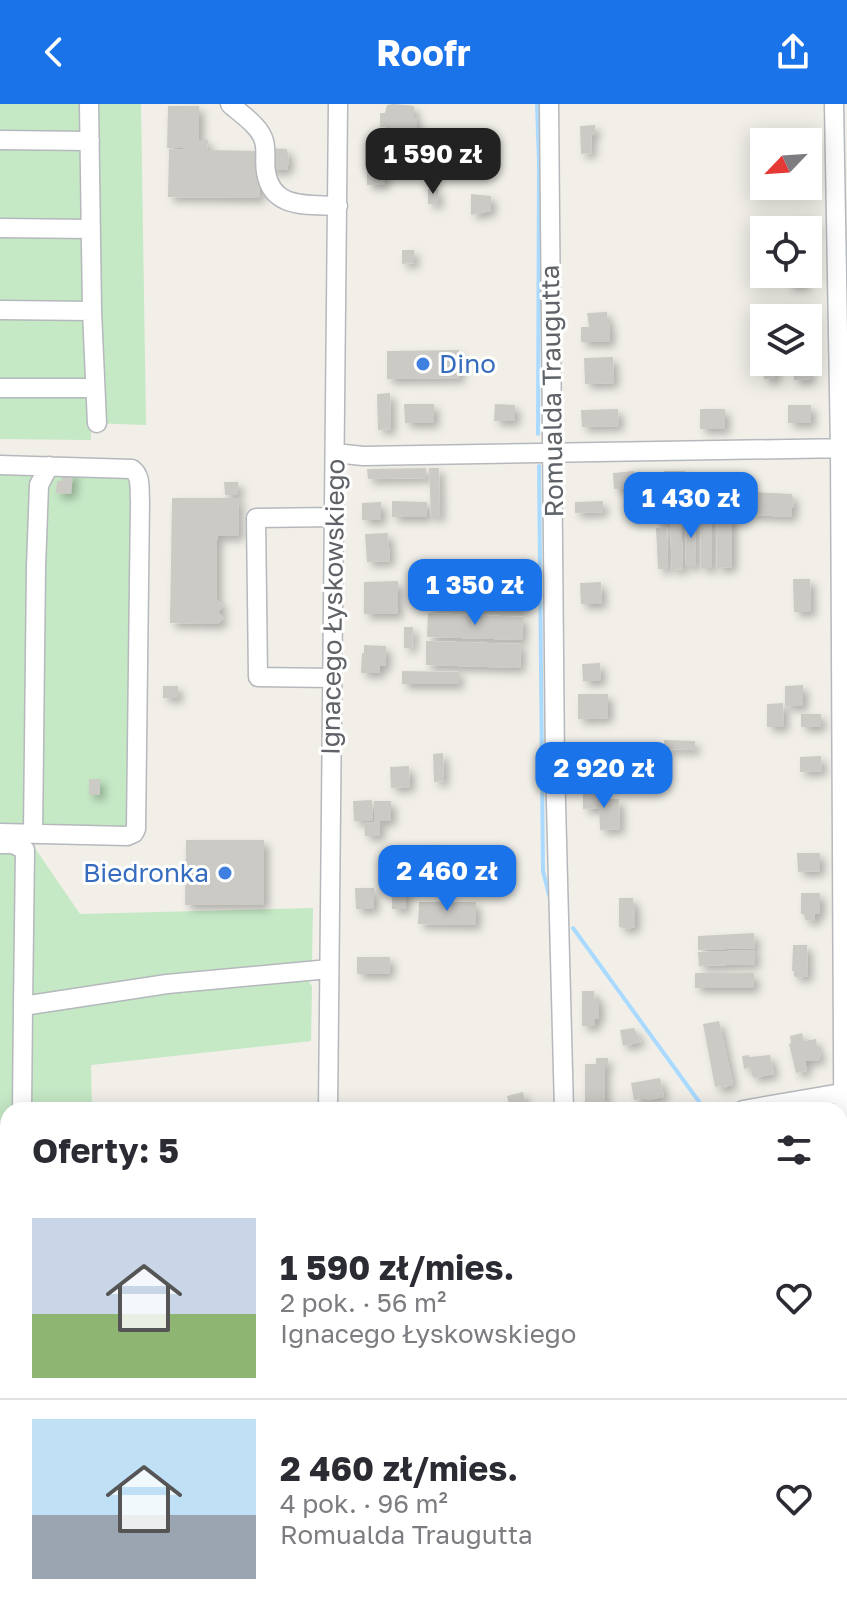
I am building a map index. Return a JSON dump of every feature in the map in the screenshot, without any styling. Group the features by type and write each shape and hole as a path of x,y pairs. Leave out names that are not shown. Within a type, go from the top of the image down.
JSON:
{"street":[{"path":"89,104 97,423"},
{"path":"230,104 263,137 266,175 277,195 291,203 338,206"},
{"name":"Ignacego Łyskowskiego","path":"328,1102 338,104"},
{"name":"Romualda Traugutta","path":"549,104 555,765 564,1102"},
{"path":"789,1102 846,1092 844,448 834,104"},
{"path":"0,140 90,141"},
{"path":"0,228 91,229"},
{"path":"0,310 92,311"},
{"path":"0,388 95,388"},
{"path":"335,453 363,456 844,448"},
{"path":"0,465 138,469 140,501 136,829 127,836 0,833"},
{"path":"33,834 39,485 49,466"},
{"path":"332,678 258,677 256,518 334,517"},
{"path":"0,844 13,844 25,850 22,1102"},
{"path":"23,1006 167,984 329,969"}],"green space":[{"path":"0,104 141,104 146,425 91,423 91,440 0,439"},
{"path":"0,459 139,460 143,473 144,798 141,841 30,841 80,914 313,908 312,961 306,965 307,979 312,986 311,1041 91,1065 92,1102 0,1102"}],"building":[{"path":"387,105 414,106 417,128 411,128 411,145 396,145 396,134 390,127 380,127 380,113 385,113"},
{"path":"168,106 199,106 199,140 208,140 207,150 260,151 260,198 168,197 169,149 183,148 167,148"},
{"path":"595,125 595,135 591,135 592,153 581,154 580,126"},
{"path":"268,148 287,149 287,170 267,170"},
{"path":"367,160 385,160 385,185 367,185"},
{"path":"428,189 438,189 438,204 428,204"},
{"path":"471,194 491,196 491,211 471,215"},
{"path":"402,250 414,250 414,263 402,264"},
{"path":"607,312 610,342 581,342 581,327 589,327 587,313"},
{"name":"Dino","path":"459,350 460,378 387,379 387,351"},
{"path":"613,357 614,383 585,384 584,358"},
{"path":"794,376 810,376 810,379 794,380"},
{"path":"390,393 391,429 378,430 377,394"},
{"path":"404,404 434,404 434,423 405,423"},
{"path":"495,404 515,405 515,421 494,421"},
{"path":"788,405 811,405 811,423 788,423"},
{"path":"618,409 619,426 582,427 581,410"},
{"path":"700,409 725,409 725,429 700,429"},
{"path":"426,468 426,478 368,479 367,469"},
{"path":"429,468 439,468 440,517 431,517"},
{"path":"63,471 73,472 71,494 56,493 57,481 62,481"},
{"path":"634,471 635,488 614,489 613,473"},
{"path":"664,471 685,471 685,492 665,493"},
{"path":"224,482 238,482 238,495 225,495"},
{"path":"750,492 792,494 792,517 750,515"},
{"path":"172,498 239,498 239,536 218,536 217,540 217,600 224,606 218,612 224,618 218,624 170,623"},
{"path":"392,501 427,502 427,517 392,517"},
{"path":"603,501 603,512 575,513 575,502"},
{"path":"381,502 381,520 362,520 362,503"},
{"path":"664,502 665,512 681,512 683,569 672,570 670,524 657,524 656,503"},
{"path":"716,510 732,510 732,567 717,568"},
{"path":"700,512 712,512 712,568 701,568"},
{"path":"695,513 696,566 686,566 685,514"},
{"path":"667,527 668,569 658,569 656,528"},
{"path":"388,533 390,561 367,562 365,534"},
{"path":"793,579 810,579 811,612 794,612"},
{"path":"398,581 398,614 364,614 364,582"},
{"path":"601,582 602,604 581,604 580,583"},
{"path":"428,585 523,588 522,611 427,608"},
{"path":"428,613 523,617 522,640 427,637"},
{"path":"404,627 413,627 412,648 404,648"},
{"path":"426,641 521,644 520,668 426,665"},
{"path":"364,645 386,646 386,666 380,666 380,673 361,673"},
{"path":"600,663 601,681 583,681 582,664"},
{"path":"402,671 459,672 459,684 402,684"},
{"path":"803,685 803,706 785,706 785,686"},
{"path":"163,686 178,686 178,698 163,698"},
{"path":"578,694 608,694 608,718 578,719"},
{"path":"783,703 784,727 767,727 767,704"},
{"path":"801,714 821,714 821,727 801,727"},
{"path":"664,740 695,741 695,750 664,749"},
{"path":"579,749 599,749 599,760 611,761 611,770 579,770"},
{"path":"443,753 444,781 434,782 433,754"},
{"path":"821,756 822,771 800,772 800,757"},
{"path":"409,766 410,787 391,788 390,767"},
{"path":"89,779 100,779 100,795 89,795"},
{"path":"583,793 599,793 599,799 619,799 620,829 600,830 599,808 583,809"},
{"path":"372,800 373,821 354,821 353,801"},
{"path":"374,801 391,801 391,821 380,821 380,836 365,836 364,822 373,822 374,826"},
{"name":"Biedronka","path":"186,840 264,840 264,905 185,905"},
{"path":"427,846 437,846 437,865 428,865"},
{"path":"797,853 820,853 820,871 798,872"},
{"path":"355,888 374,888 374,909 356,909"},
{"path":"392,888 406,888 406,909 392,909"},
{"path":"801,893 820,893 820,914 815,914 815,921 805,920 804,914 801,914"},
{"path":"619,898 633,898 635,927 619,927"},
{"path":"419,902 476,902 476,925 418,924"},
{"path":"754,933 755,948 698,950 698,936"},
{"path":"793,945 807,945 808,976 794,976"},
{"path":"755,950 755,964 699,966 698,952"},
{"path":"357,957 390,957 389,974 357,974"},
{"path":"695,973 754,973 754,988 695,988"},
{"path":"582,991 594,991 594,998 599,997 599,1019 595,1019 595,1026 582,1026"},
{"path":"719,1021 733,1084 721,1089 721,1086 715,1087 703,1024"},
{"path":"634,1028 641,1042 623,1046 620,1030"},
{"path":"802,1033 804,1041 816,1039 821,1054 819,1060 805,1061 807,1071 796,1073 790,1036"},
{"path":"770,1055 774,1074 753,1078 750,1067 744,1069 742,1056"},
{"path":"596,1058 608,1058 608,1065 605,1065 605,1101 608,1102 585,1102 585,1064 596,1064"},
{"path":"660,1078 664,1097 634,1100 631,1083"},
{"path":"523,1092 525,1102 508,1102 507,1096"}],"waterway":[{"path":"537,104 538,434"},
{"path":"539,466 543,871 549,895"},
{"path":"573,928 699,1102"}],"place":[{"name":"Dino","path":"423,364"},
{"name":"Biedronka","path":"225,873"}]}
